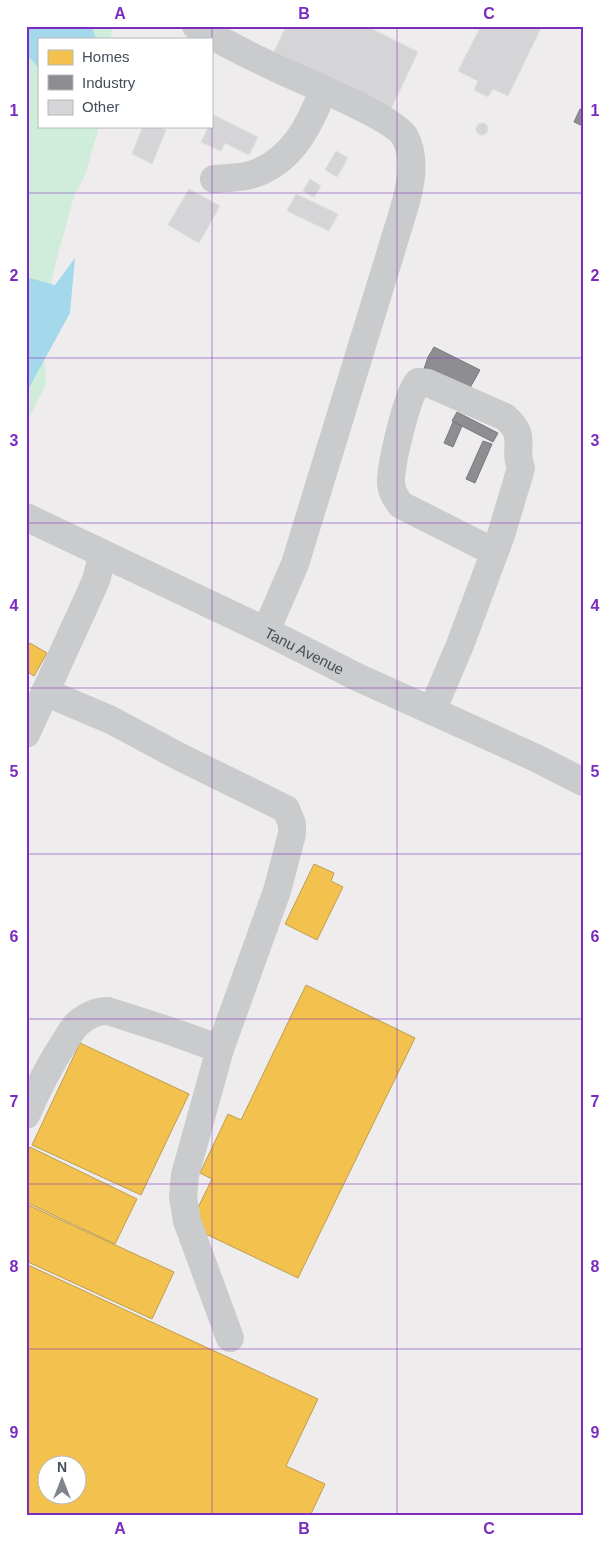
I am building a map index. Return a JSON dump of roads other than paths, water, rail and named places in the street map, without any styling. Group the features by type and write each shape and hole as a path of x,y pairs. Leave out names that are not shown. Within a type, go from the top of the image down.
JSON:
{"street":[{"path":"196,26 275,67 381,117 398,128 408,145 411,167 411,185 295,564 266,631"},
{"path":"214,179 246,176 268,168 280,160 295,145 307,128 323,90"},
{"path":"432,711 460,645 494,552 521,468 518,461 520,446 518,433 513,424 505,417 428,383 418,382 413,387 408,400 392,464 391,485 394,496 402,505 494,552"},
{"name":"Tanu Avenue","path":"26,517 266,631 357,677 536,758 583,782"},
{"path":"26,734 89,596 103,554"},
{"path":"45,692 111,720 180,757 286,809 291,818 292,834 277,890 220,1049 184,1175 183,1198 187,1221 230,1338"},
{"path":"26,1115 57,1053 75,1026 84,1018 98,1011 108,1011 220,1049"}],"water":[{"path":"26,26 92,26 96,38 38,38 38,68 30,58 26,57"},
{"path":"75,258 70,313 30,386 26,389 26,277 55,285"}]}
